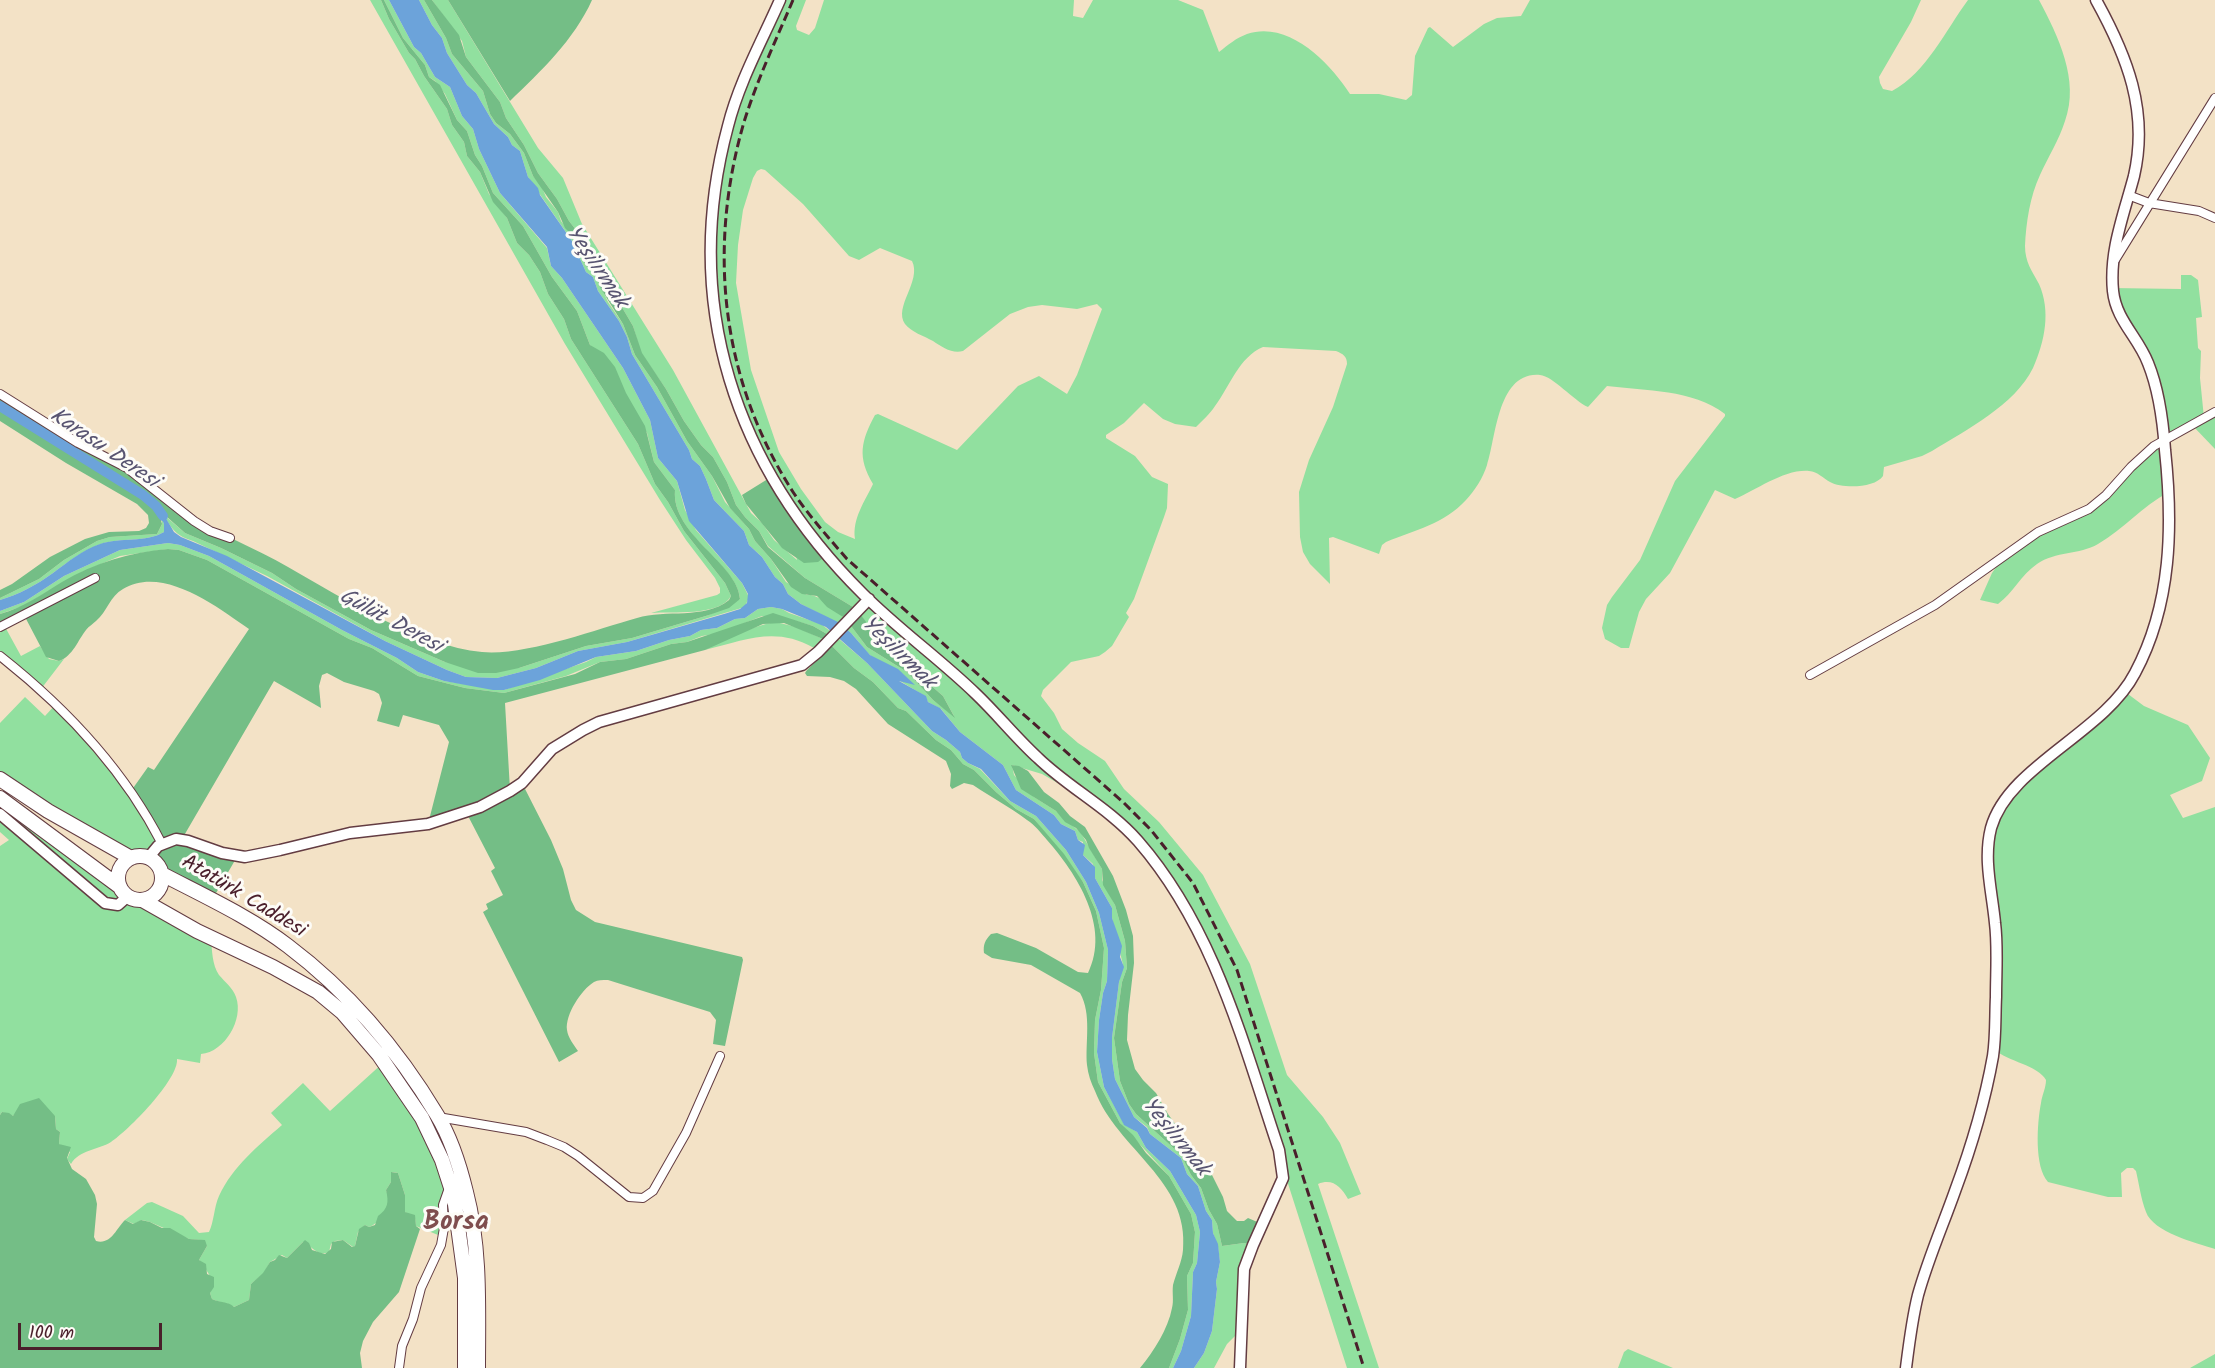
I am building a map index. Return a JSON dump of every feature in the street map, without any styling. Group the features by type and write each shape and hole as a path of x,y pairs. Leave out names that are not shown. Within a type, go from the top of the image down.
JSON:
{"highway":[{"path":"0,779 48,812 131,858"},
{"name":"Atatürk Caddesi","path":"0,798 134,900 144,901 204,935 318,992 342,1012 379,1055 422,1118 442,1160 450,1185 461,1239 465,1278 465,1368"},
{"path":"123,892 118,876 124,863 140,856 148,858"},
{"name":"Atatürk Caddesi","path":"144,901 153,897 159,891 162,883 162,874 156,862 148,858"},
{"name":"Atatürk Caddesi","path":"162,874 253,923 287,946 329,980 373,1025 438,1117 467,1193 474,1236 478,1279 478,1368"}],"street":[{"path":"780,0 742,84 727,128 714,199 710,260 711,288 727,375 741,414 783,498 800,523 865,603 975,693 1035,756 1062,779 1098,804 1137,840 1175,893 1220,978 1279,1150 1283,1168 1279,1191 1244,1269 1240,1368"},
{"path":"1906,1368 1918,1295 1930,1256 1968,1156 1993,1055 1996,926 1987,855 1992,827 2001,804 2019,783 2124,691 2135,674 2154,623 2167,569 2170,515 2164,440 2156,393 2149,364 2118,315 2112,288 2113,262 2140,144 2140,120 2125,61 2096,0"},
{"path":"2113,262 2215,98"},
{"path":"2128,195 2149,203 2199,211 2215,218"},
{"path":"0,394 78,443 127,468 210,531 230,538"},
{"path":"1810,675 1935,605 2038,532 2098,502 2143,455 2164,440 2215,412"},
{"path":"0,627 95,578"},
{"path":"148,858 162,844 182,840 222,853 245,857 350,833 428,824 480,807 522,783 552,749 583,730 619,716 802,665 865,603"},
{"path":"0,656 46,694 77,724 119,774 147,814 162,844"},
{"path":"0,814 105,903 118,905 123,892"},
{"path":"438,1117 526,1132 547,1140 578,1156 629,1197 643,1198 653,1191 675,1152 720,1056"},
{"path":"399,1368 402,1346 413,1319 421,1288 441,1245 444,1228 443,1205 450,1185"}],"green space":[{"path":"370,0 381,0 389,19 409,53 447,109 452,125 464,142 467,156 480,172 489,194 507,218 517,243 529,255 540,272 548,294 564,319 571,339 638,444 655,484 684,531 725,583 731,596 725,603 694,612 651,613 717,595 720,593 720,588 660,500 565,344"},
{"path":"381,0 384,0 403,38 425,65 429,77 440,85 457,120 467,131 475,155 493,193 523,226 552,277 577,311 590,345 604,353 615,367 626,393 645,426 654,462 675,490 677,506 683,521 728,573 736,586 740,599 729,608 632,638 586,646 519,668 496,673 478,673 445,662 371,630 296,589 272,573 185,533 158,509 162,524 157,534 110,537 97,541 64,560 39,579 0,598 0,590 50,557 85,539 109,532 139,531 146,528 149,523 148,515 137,504 0,421 0,394 126,467 171,504 199,522 275,560 382,619 433,641 482,652 518,650 559,641 648,615 708,610 729,600 731,596 725,583 684,531 655,484 638,444 571,339 564,319 548,294 540,272 529,255 517,243 507,218 493,202 480,172 467,156 464,142 452,125 447,109 409,53 389,19"},
{"path":"384,0 389,0 414,47 421,53 435,77 450,87 462,116 473,129 479,149 500,193 547,248 551,266 562,278 623,368 650,420 658,458 677,481 685,510 696,530 742,583 749,597 745,607 627,642 578,651 536,668 497,678 466,677 385,641 267,576 183,537 172,528 164,515 185,533 272,573 296,589 371,630 445,662 519,668 586,646 632,638 709,615 740,599 736,586 728,574 683,521 677,506 675,490 654,462 647,433 590,345 577,311 552,277 523,226 493,193 475,155 467,131 457,120 445,94 429,77 425,65 403,38"},
{"path":"419,0 424,0 446,38 452,54 483,91 490,114 496,123 510,134 524,153 533,176 558,212 561,221 574,237 585,265 595,275 608,302 623,324 635,355 657,387 687,441 712,476 725,502 749,529 755,541 771,559 786,582 831,606 843,617 838,623 801,604 788,594 762,557 749,545 744,531 714,500 700,466 692,459 689,450 632,354 619,321 598,291 593,277 586,272 572,241 528,177 520,151 494,124 476,93 467,85"},
{"path":"424,0 432,0 459,35 466,57 500,102 506,118 524,145 538,173 580,235 588,257 600,270 633,326 642,353 684,421 701,445 713,457 727,482 736,505 759,531 768,547 805,578 853,607 843,617 827,607 817,596 802,594 791,587 755,541 749,529 730,508 712,476 687,441 657,387 635,355 623,324 595,275 585,265 574,237 565,228 558,212 533,176 524,153 510,134 496,123 490,114 483,91 452,54 446,38"},
{"path":"432,0 448,0 538,148 563,178 582,224 673,370 751,513 762,523 774,540 797,560 783,498 727,375 710,260 727,127 780,0 806,0 796,26 797,30 809,35 815,28 824,0 1074,0 1073,16 1083,18 1093,0 1178,0 1203,10 1219,52 1247,34 1263,31 1278,33 1307,47 1320,58 1350,94 1379,94 1406,100 1412,95 1415,56 1428,28 1430,27 1453,47 1484,24 1497,18 1521,16 1530,0 1921,0 1879,77 1883,89 1892,91 1904,83 1925,62 1968,0 2039,0 2060,43 2070,90 2065,121 2037,183 2028,219 2026,257 2043,294 2046,315 2041,347 2025,381 2014,394 1988,416 1922,456 1884,467 1883,476 1873,483 1843,486 1830,482 1818,474 1800,471 1780,477 1735,499 1715,490 1670,573 1646,599 1639,612 1629,648 1621,648 1605,639 1602,628 1607,605 1640,560 1675,481 1725,416 1712,406 1698,400 1668,392 1607,386 1588,407 1545,376 1526,377 1515,384 1507,395 1496,424 1485,470 1466,500 1439,521 1386,542 1382,545 1379,554 1333,537 1329,538 1330,584 1310,564 1303,552 1300,537 1299,492 1309,460 1333,407 1347,364 1343,354 1336,351 1263,347 1241,365 1213,409 1196,427 1175,424 1163,419 1144,403 1124,423 1106,435 1106,438 1135,456 1152,477 1168,484 1167,508 1134,599 1126,613 1129,617 1112,646 1099,656 1071,662 1043,690 1041,696 1054,713 1062,729 1105,761 1124,789 1159,822 1203,875 1250,964 1287,1075 1323,1117 1340,1143 1361,1194 1348,1199 1332,1183 1318,1184 1379,1368 1347,1368 1283,1168 1202,941 1137,840 1075,793 1042,774 1012,765 1014,775 1034,797 1056,811 1081,833 1102,869 1102,880 1115,905 1125,941 1127,968 1122,982 1114,1038 1120,1081 1129,1104 1136,1114 1181,1155 1191,1175 1201,1188 1217,1224 1222,1246 1244,1243 1253,1245 1241,1330 1227,1344 1214,1368 1194,1368 1204,1353 1212,1331 1220,1262 1218,1247 1213,1233 1212,1220 1206,1211 1198,1186 1187,1174 1181,1158 1150,1134 1147,1127 1134,1117 1115,1079 1112,1038 1123,965 1112,918 1112,908 1095,878 1093,864 1083,855 1083,842 1078,840 1075,831 1061,824 1054,815 1016,790 1003,765 960,732 941,709 928,702 925,696 895,678 911,683 901,673 870,655 847,630 851,626 867,647 907,672 933,700 954,716 943,696 927,682 907,653 865,622 861,615 864,595 853,607 805,578 768,546 759,531 745,517 736,505 727,482 713,457 701,445 684,421 666,389 641,353 633,326 600,270 588,257 580,235 538,173 524,145 506,118 500,102 466,57 462,41","holes":["765,170 803,204 849,256 859,260 880,248 912,261 913,277 902,310 902,317 905,324 918,334 947,349 955,352 963,351 1010,314 1028,307 1042,305 1077,309 1097,304 1102,309 1077,375 1067,394 1039,376 1018,386 957,450 878,414 875,415 863,449 865,465 873,484 857,517 855,539 838,532 825,522 801,489 779,452 751,370 736,283 738,245 743,210 753,178 757,171"]},
{"path":"448,0 592,0 585,15 566,42 510,101"},
{"path":"2181,275 2191,275 2198,280 2202,317 2196,318 2198,348 2201,351 2200,378 2204,418 2215,412 2215,449 2192,425 2165,440 2169,492 2098,544 2052,557 2037,564 1998,604 1980,600 1992,573 2004,556 2021,543 2089,509 2164,440 2155,385 2112,288 2181,289"},
{"path":"771,477 827,555 818,562 804,563 782,548 746,504 742,495"},
{"path":"162,518 164,532 149,538 109,542 94,547 34,585 0,600 39,579 64,560 97,541 110,537 157,534"},
{"path":"168,543 209,556 397,658 418,672 444,681 504,690 596,657 636,651 690,636 701,630 717,628 735,619 745,618 758,609 771,607 782,609 821,624 830,631 827,634 813,626 796,621 762,616 720,633 671,644 626,659 600,662 566,676 504,693 465,688 418,676 372,648 349,639 207,560 179,550 168,549 120,556 82,572 23,606 0,614 0,611 24,602 64,576 120,550"},
{"path":"168,549 179,550 207,560 349,639 372,648 418,676 465,688 504,693 575,674 600,662 626,659 671,644 687,642 773,613 813,626 827,634 823,639 784,623 763,624 705,650 505,703 510,790 522,783 551,840 576,910 595,922 742,957 725,1046 713,1044 716,1020 710,1012 608,980 600,980 584,991 571,1010 567,1030 578,1051 559,1062 483,912 488,909 486,904 503,895 491,871 495,868 466,812 428,824 449,742 439,725 403,715 399,727 377,721 382,703 379,694 344,682 327,673 322,675 319,686 321,708 274,681 182,839 234,856 234,862 212,900 161,869 152,860 162,844 131,791 148,767 154,770 249,629 206,600 189,592 172,585 155,582 139,583 119,592 100,617 86,630 72,652 59,661 46,657 24,615 0,627 0,614 25,604 74,575 100,564 140,553"},
{"path":"861,615 869,626 907,653 927,682 943,696 955,718 933,700 907,672 867,647 851,626"},
{"path":"776,622 796,627 823,639 814,648 800,641 773,636 747,639 705,650 748,629"},
{"path":"4,625 21,656 40,646 49,659 59,661 64,659 41,689 0,656 0,627"},
{"path":"839,639 867,663 932,731 960,752 962,758 980,769 1010,801 1036,816 1066,850 1086,882 1099,913 1108,950 1107,981 1099,1020 1097,1052 1104,1087 1124,1124 1137,1132 1146,1148 1170,1171 1196,1215 1200,1232 1197,1263 1193,1272 1191,1316 1181,1351 1173,1368 1169,1368 1188,1310 1187,1276 1193,1263 1195,1232 1191,1214 1169,1176 1120,1123 1098,1082 1094,1053 1095,1020 1101,990 1104,948 1096,911 1083,882 1034,819 1016,809 906,711 898,708 873,682 854,668 832,646"},
{"path":"832,646 854,668 873,682 898,708 906,711 936,740 951,750 963,764 974,770 1016,809 1034,819 1064,854 1083,882 1096,911 1104,948 1101,990 1095,1020 1094,1053 1098,1082 1120,1123 1169,1176 1191,1214 1195,1232 1193,1263 1187,1276 1188,1310 1169,1368 1140,1368 1164,1332 1173,1305 1173,1285 1183,1250 1182,1226 1175,1204 1150,1166 1105,1112 1094,1088 1087,1065 1086,1010 1080,993 1031,965 992,958 984,953 987,938 997,933 1036,948 1078,972 1088,973 1094,955 1096,938 1087,902 1069,869 1030,822 973,785 964,783 952,789 951,774 946,761 888,724 856,689 844,681 830,677 807,676 805,673 807,670"},
{"path":"2124,691 2144,706 2188,725 2210,758 2202,781 2170,795 2183,818 2215,807 2215,1249 2176,1236 2150,1219 2143,1202 2136,1171 2133,1168 2127,1168 2121,1173 2122,1197 2108,1197 2048,1182 2040,1166 2038,1144 2040,1112 2046,1080 2030,1067 1994,1049 1996,961 1987,855 2001,804"},
{"path":"25,697 45,716 56,704 119,774 162,844 144,856 135,856 0,779 0,723"},
{"path":"1011,765 1028,771 1044,792 1085,827 1113,876 1133,936 1134,963 1127,1040 1135,1069 1156,1093 1168,1114 1212,1175 1227,1211 1237,1221 1244,1221 1248,1218 1262,1224 1253,1245 1244,1243 1222,1246 1217,1224 1201,1188 1191,1175 1181,1155 1136,1114 1129,1104 1120,1081 1114,1038 1122,982 1127,968 1125,941 1115,905 1103,885 1102,869 1086,840 1056,811 1021,789"},
{"path":"0,798 130,898 211,938 215,967 233,991 238,1006 235,1024 225,1041 210,1052 201,1054 200,1063 177,1059 170,1079 129,1127 111,1142 84,1153 74,1159 71,1164 67,1159 70,1152 59,1144 60,1132 56,1129 55,1116 17,1112 13,1116 2,1112 0,1115 0,846 9,840 0,832"},
{"path":"384,1062 422,1118 450,1185 443,1237 416,1226 415,1218 405,1212 405,1195 398,1173 392,1172 391,1182 386,1190 389,1203 385,1212 376,1223 369,1227 365,1225 358,1232 355,1246 343,1240 335,1241 331,1244 329,1252 321,1253 303,1242 287,1258 282,1255 270,1262 264,1273 251,1284 249,1300 234,1307 212,1299 210,1293 214,1282 199,1260 207,1246 201,1240 189,1239 150,1222 142,1220 134,1224 125,1220 147,1203 152,1202 183,1216 199,1233 209,1232 219,1196 231,1175 282,1125 271,1113 303,1083 330,1111"},
{"path":"39,1098 55,1116 56,1129 60,1132 59,1144 71,1147 67,1158 72,1169 86,1179 95,1195 97,1204 94,1237 96,1241 106,1241 125,1220 133,1224 141,1220 150,1222 162,1228 170,1228 189,1239 205,1240 207,1246 199,1260 206,1264 207,1274 214,1277 214,1287 210,1293 212,1299 234,1307 249,1300 251,1284 263,1273 270,1262 279,1255 287,1258 305,1240 312,1250 325,1254 331,1249 332,1242 343,1240 352,1247 355,1246 359,1229 365,1225 369,1227 375,1225 378,1216 386,1208 386,1190 391,1182 391,1172 398,1173 405,1195 405,1212 415,1215 416,1226 420,1229 399,1292 373,1322 363,1341 360,1353 362,1368 0,1368 0,1115 2,1112 13,1116 20,1104"},
{"path":"1628,1349 1673,1368 1618,1368 1624,1352"},
{"path":"2215,1354 2215,1368 2190,1368"}],"water":[{"path":"389,0 419,0 467,85 476,93 494,124 520,151 528,177 538,188 540,195 572,241 586,272 593,277 598,291 619,321 632,354 689,450 692,459 700,466 714,500 744,531 749,545 762,557 788,594 801,604 838,622 870,655 898,669 915,685 899,681 926,696 928,702 940,708 960,732 1003,765 1016,790 1054,815 1061,824 1075,831 1078,840 1085,845 1083,855 1095,867 1095,878 1112,908 1112,918 1122,946 1120,957 1124,967 1119,982 1112,1038 1115,1079 1134,1117 1147,1128 1150,1134 1181,1158 1187,1174 1198,1186 1206,1211 1212,1220 1213,1233 1218,1244 1220,1262 1212,1331 1204,1353 1194,1368 1173,1368 1181,1351 1191,1316 1193,1272 1197,1263 1200,1232 1196,1215 1170,1171 1146,1148 1137,1132 1124,1125 1104,1087 1097,1052 1099,1020 1107,981 1108,950 1099,913 1086,882 1066,850 1036,816 1010,801 981,769 968,763 962,758 960,752 932,731 867,663 826,627 782,609 771,607 758,609 745,618 735,619 717,628 701,630 690,636 636,651 596,657 540,680 504,690 493,690 444,681 418,672 397,658 209,556 168,543 120,550 64,576 24,602 0,611 0,600 34,585 87,550 108,542 149,538 164,532 164,524 156,506 174,532 181,537 227,556 385,641 466,677 497,678 536,668 578,651 627,642 740,609 747,603 748,594 742,583 689,521 677,481 658,458 650,420 623,368 562,278 551,266 547,247 500,193 479,149 473,129 462,116 450,87 435,77 421,53 414,47"}],"waterway":[{"name":"Karasu Deresi","path":"0,406 143,495 156,506 163,516"}],"railway":[{"path":"793,0 744,122 733,170 726,218 724,265 728,313 736,359 750,405 769,449 793,492 847,559 1123,802 1151,830 1193,883 1237,970 1364,1368"}],"district":[{"name":"Borsa","path":"456,1224"}],"water label":[{"name":"Yeşilırmak","path":"595,268"},
{"name":"Gülüt Deresi","path":"390,623"},
{"name":"Yeşilırmak","path":"897,654"},
{"name":"Yeşilırmak","path":"1174,1138"}]}
